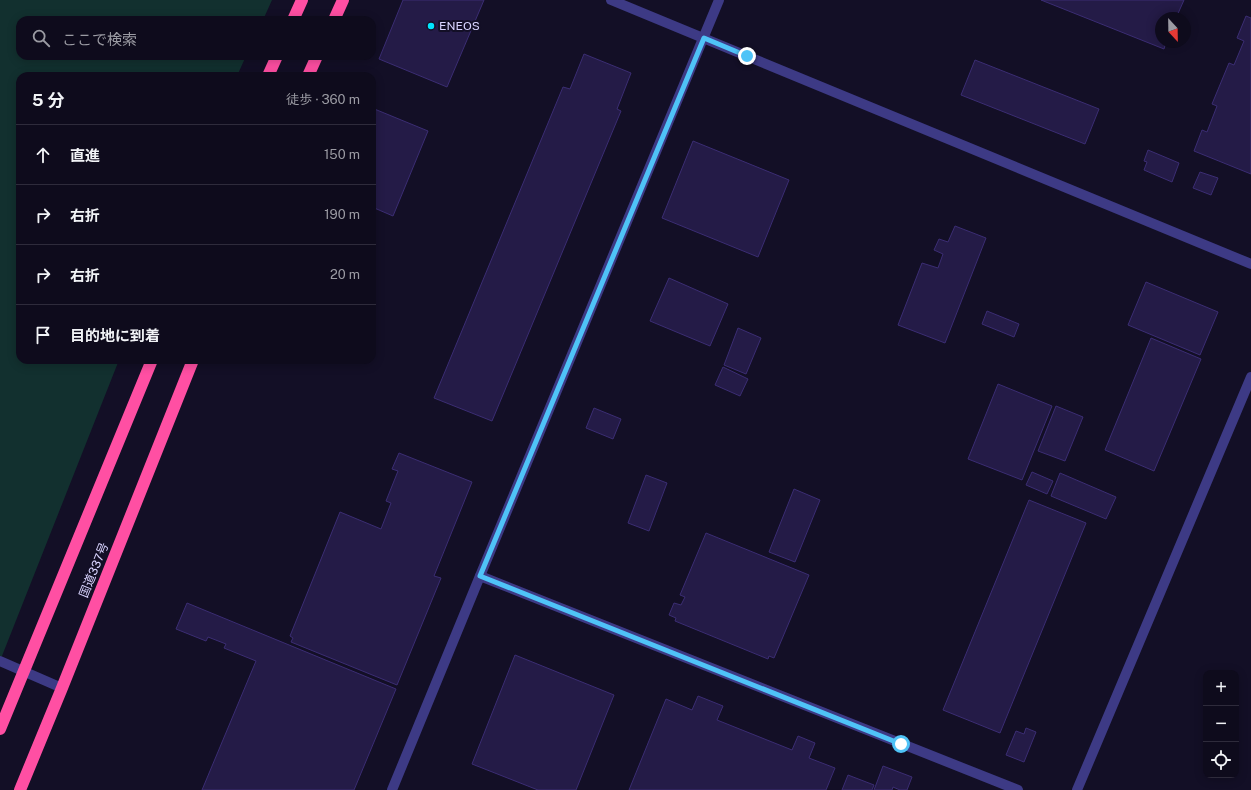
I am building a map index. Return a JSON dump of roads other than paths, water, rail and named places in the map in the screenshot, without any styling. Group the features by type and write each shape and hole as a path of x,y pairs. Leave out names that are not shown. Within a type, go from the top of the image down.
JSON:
{"highway":[{"path":"295,16 302,0"},
{"path":"336,16 343,0"},
{"path":"270,72 275,60"},
{"path":"310,72 315,60"},
{"path":"0,730 150,364"},
{"name":"国道337号","path":"20,790 191,364"}],"street":[{"path":"611,0 1251,264"},
{"path":"392,790 719,0"},
{"path":"1077,790 1251,377"},
{"path":"480,576 1018,790"},
{"path":"0,661 24,670 62,688"}],"place":[{"name":"ENEOS","path":"431,26"}]}
